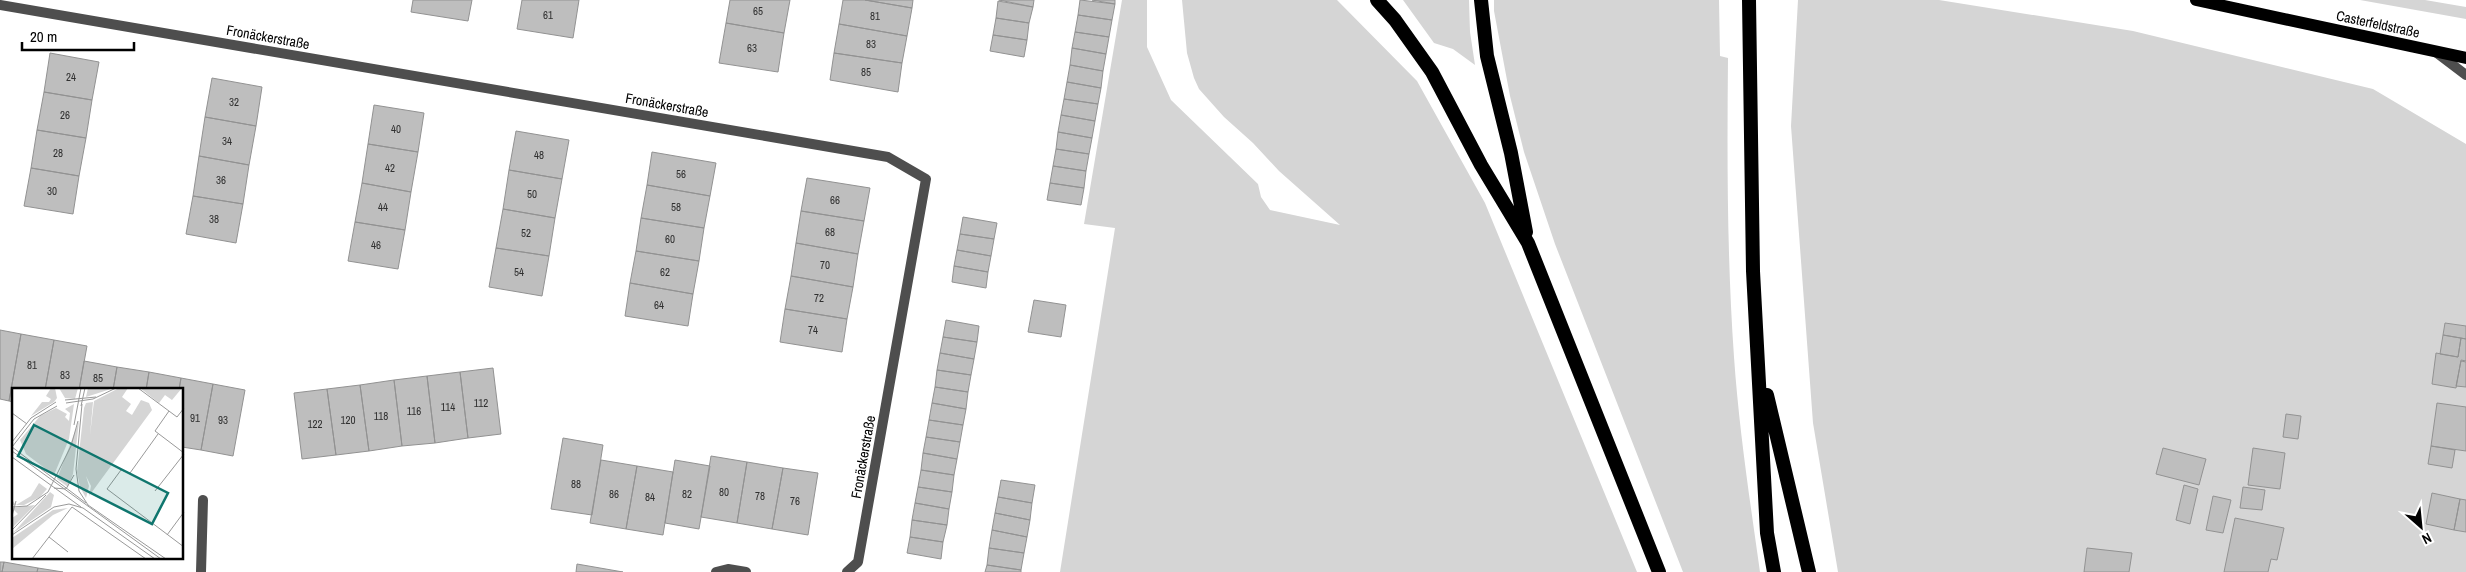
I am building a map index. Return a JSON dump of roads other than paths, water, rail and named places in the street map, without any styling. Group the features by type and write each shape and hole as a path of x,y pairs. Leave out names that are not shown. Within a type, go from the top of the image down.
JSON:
{"highway":[{"path":"1376,0 1395,20 1432,72 1481,164 1528,243 1659,572"},
{"path":"1481,0 1487,56 1511,153 1528,243"},
{"path":"1749,0 1750,178 1753,270 1767,533 1774,572"},
{"path":"1759,363 1809,572"}],"main road":[{"name":"Casterfeldstraße","path":"2196,0 2466,58"}],"street":[{"name":"Fronäckerstraße","path":"0,5 888,157 926,179 858,562 847,572"},
{"path":"2436,52 2466,75"},
{"path":"201,572 203,500"},
{"path":"716,572 728,569 746,572"}]}
